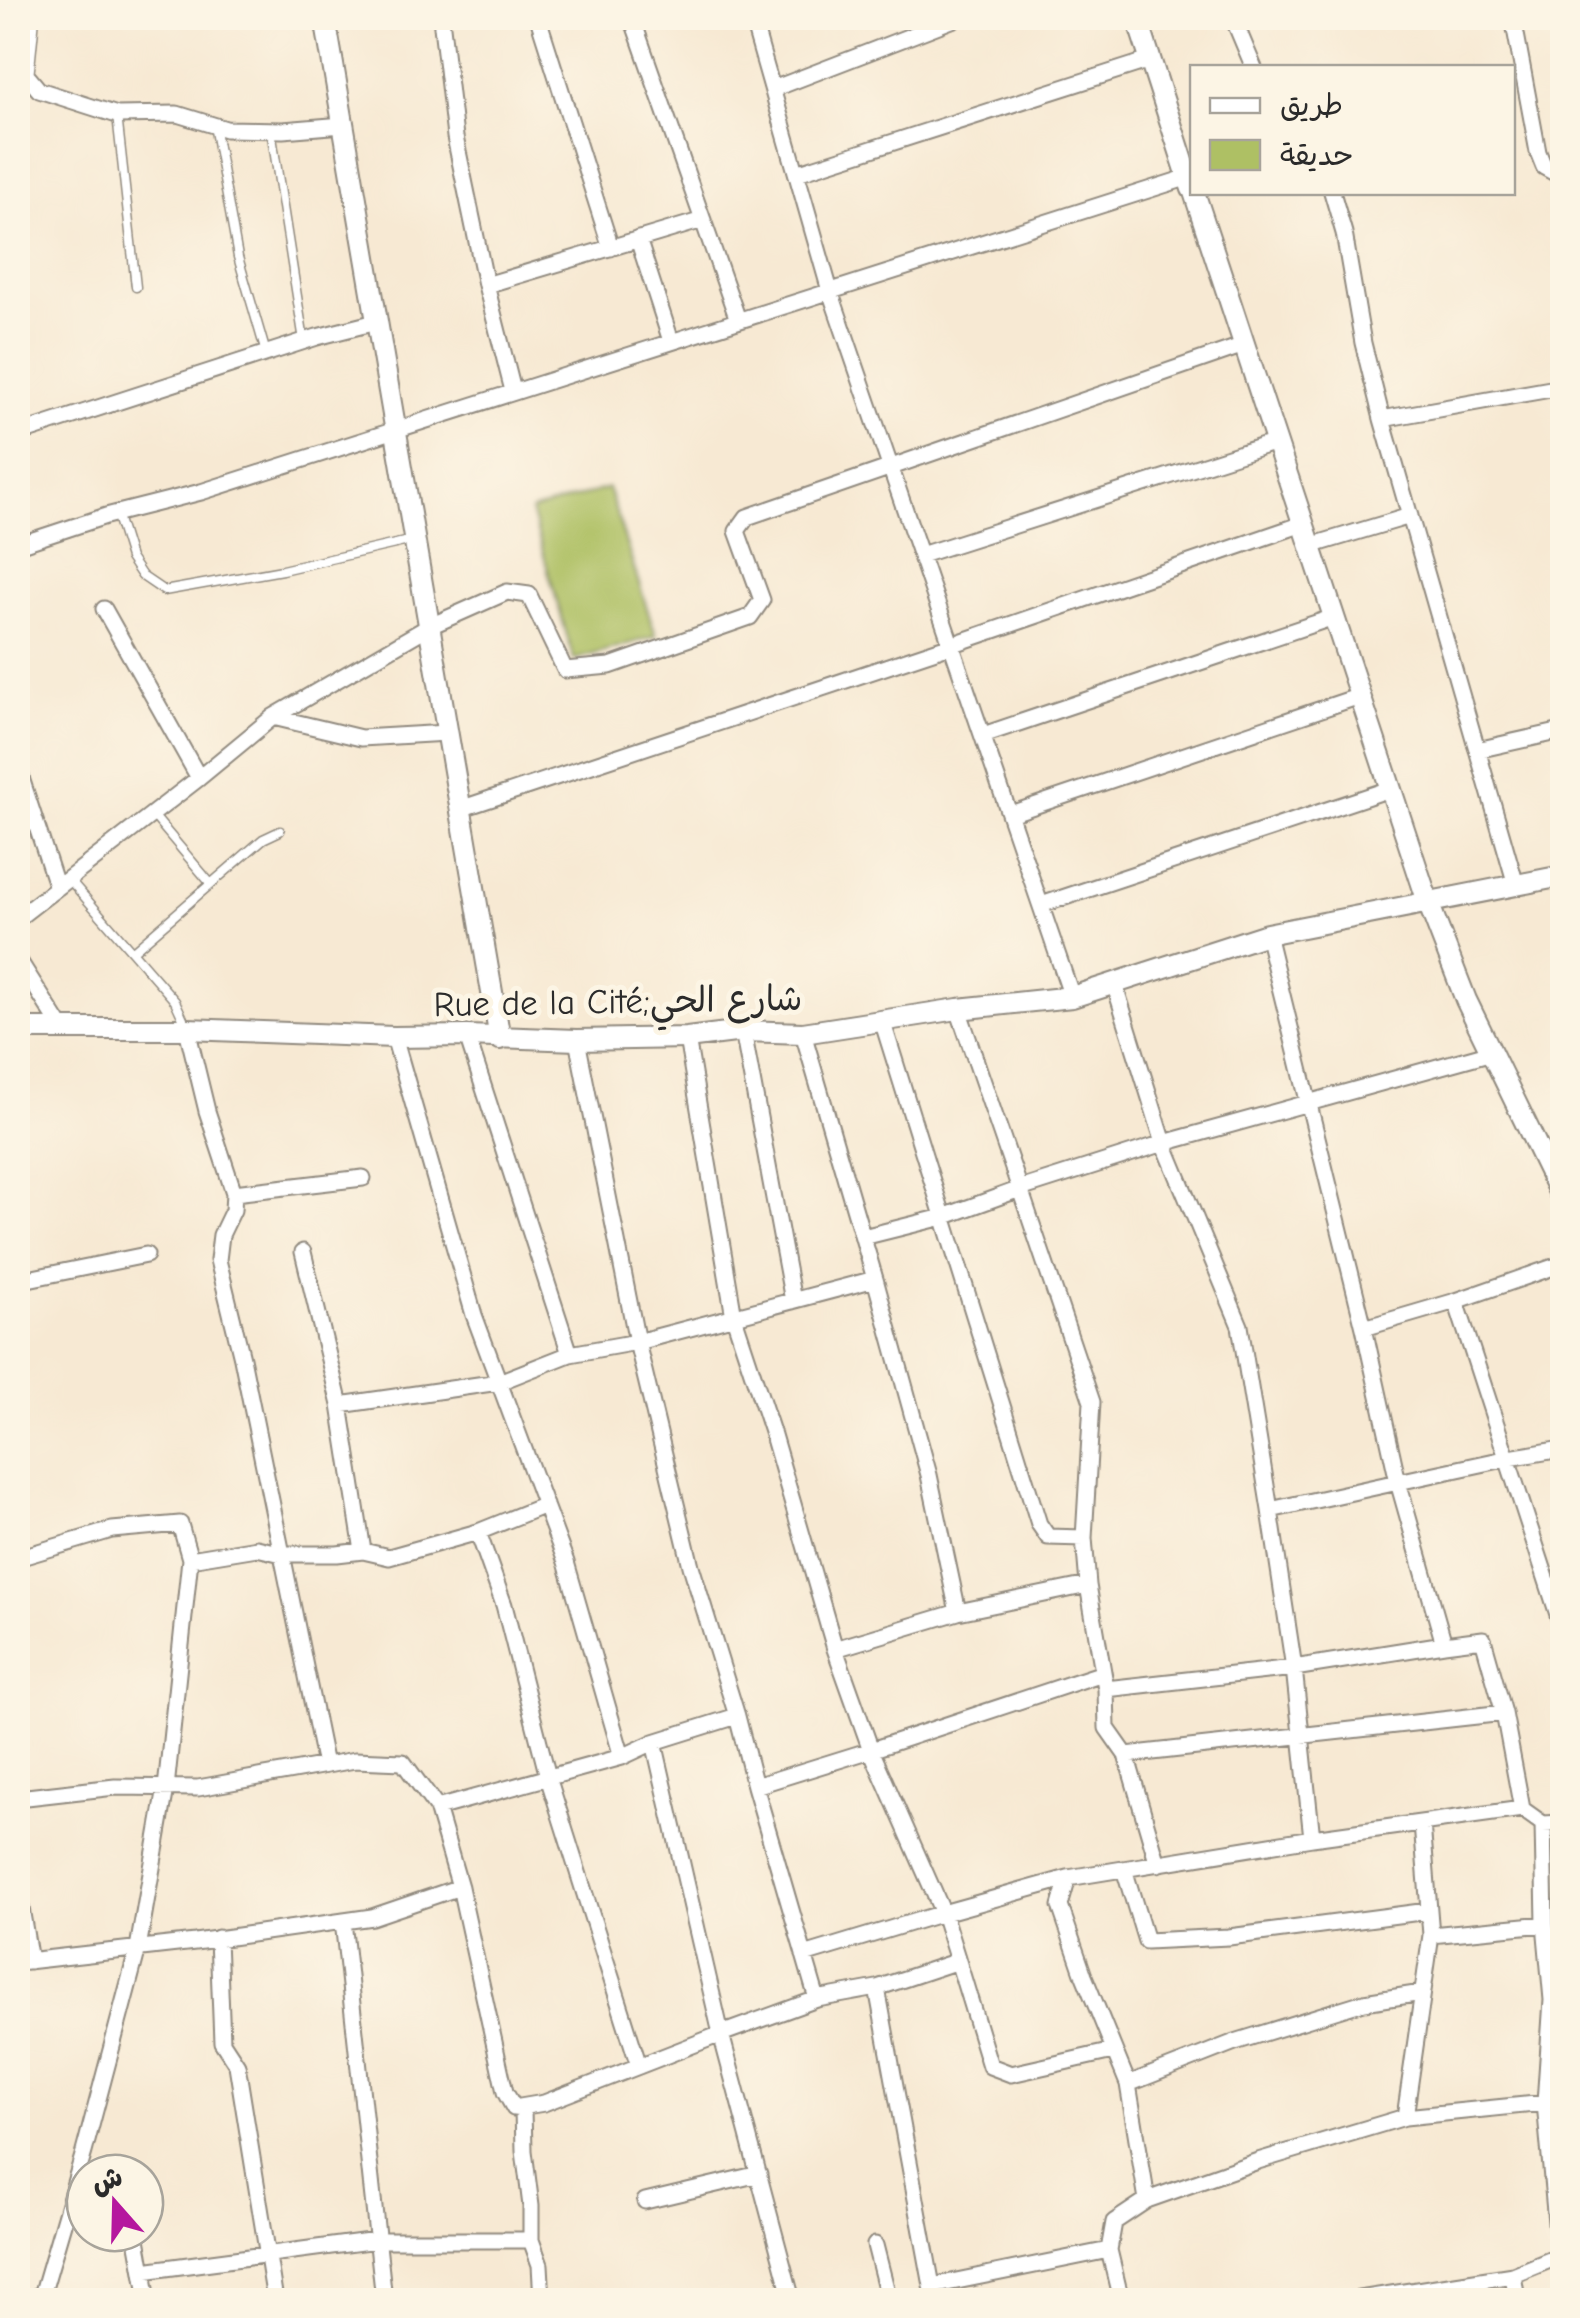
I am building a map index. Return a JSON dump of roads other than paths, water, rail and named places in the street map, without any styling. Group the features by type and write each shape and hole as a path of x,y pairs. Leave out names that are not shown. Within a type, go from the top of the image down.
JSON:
{"street":[{"path":"325,18 500,1039"},
{"path":"441,18 455,137 512,392"},
{"path":"538,18 611,248"},
{"path":"632,18 738,320"},
{"path":"752,18 830,291 1072,997"},
{"path":"772,89 957,18"},
{"path":"1137,18 1190,178"},
{"path":"1233,18 1253,65"},
{"path":"1513,18 1538,152 1544,166 1562,176"},
{"path":"796,173 1150,60"},
{"path":"23,76 39,90 117,116 177,114 226,129 343,126"},
{"path":"18,545 200,492 830,291 1190,185"},
{"path":"1196,195 1428,902 1466,1000 1562,1198"},
{"path":"1333,195 1344,233 1362,343 1382,419 1516,886"},
{"path":"486,285 703,220"},
{"path":"638,240 671,341"},
{"path":"18,434 304,341 376,322"},
{"path":"18,918 273,717 428,627 507,592 528,596 565,670 610,666 698,636 750,617 762,600 736,531 747,517 1244,346"},
{"path":"1382,419 1562,387"},
{"path":"920,556 1276,442"},
{"path":"1310,546 1410,516"},
{"path":"460,808 1303,524"},
{"path":"104,609 199,778"},
{"path":"983,735 1334,617"},
{"path":"1010,814 1360,696"},
{"path":"273,717 361,738 446,733"},
{"path":"1477,750 1562,731"},
{"path":"18,759 27,798 63,883"},
{"path":"1041,905 1390,789"},
{"name":"Rue de la Cité;شارع الحي","path":"18,1029 188,1029 577,1040 802,1033 958,1009 1072,997 1267,934 1562,876"},
{"path":"1267,934 1398,1482 1444,1644"},
{"path":"18,959 62,1029"},
{"path":"1114,984 1164,1143 1240,1326 1294,1668 1312,1838"},
{"path":"958,1009 1092,1402 1084,1538 1108,1728 1126,1755 1158,1864"},
{"path":"882,1020 1038,1524 1048,1537 1084,1538"},
{"path":"188,1029 234,1193 218,1260 242,1358 324,1765"},
{"path":"743,1032 793,1301"},
{"path":"802,1033 875,1279 928,1476 958,1612"},
{"path":"467,1036 570,1354"},
{"path":"394,1037 474,1315 566,1562 622,1757"},
{"path":"687,1038 734,1316 836,1648 871,1750 942,1912 990,2066 1011,2074 1113,2051"},
{"path":"577,1040 637,1342 691,1566 738,1716 754,1786 817,1999"},
{"path":"863,1237 943,1217 1164,1143 1492,1052"},
{"path":"234,1193 363,1178"},
{"path":"303,1252 340,1405 364,1551"},
{"path":"18,1281 146,1256"},
{"path":"1364,1328 1562,1264"},
{"path":"340,1405 499,1382 570,1354 637,1342 875,1279"},
{"path":"1456,1301 1562,1627"},
{"path":"1270,1510 1562,1450"},
{"path":"190,1559 257,1548 282,1554 364,1551 389,1557 478,1532 545,1505"},
{"path":"18,1558 112,1530 180,1524 190,1559 166,1788 138,1948 43,2292 32,2300"},
{"path":"478,1532 504,1605 548,1777 639,2066"},
{"path":"836,1648 958,1612 1088,1585"},
{"path":"754,1786 1104,1681 1294,1668 1483,1639 1504,1713 1522,1809"},
{"path":"1126,1755 1504,1713"},
{"path":"437,1808 622,1757 654,1742 738,1716"},
{"path":"654,1742 722,2034 792,2300"},
{"path":"18,1798 115,1787 198,1788 355,1760 403,1762 437,1808 460,1887 506,2092 514,2108"},
{"path":"804,1955 1068,1878 1522,1809 1543,1824 1562,1823"},
{"path":"1405,2117 1431,1935 1422,1823"},
{"path":"1353,2300 1513,2275 1561,2255 1545,2103 1552,2000 1544,1924 1543,1824"},
{"path":"1124,1869 1146,1940 1228,1937 1428,1910"},
{"path":"1068,1878 1060,1906 1128,2084 1148,2200"},
{"path":"18,1890 24,1961 372,1917 460,1887"},
{"path":"343,1921 384,2300"},
{"path":"1431,1935 1544,1924"},
{"path":"218,1938 222,2042 236,2065 275,2300"},
{"path":"514,2108 544,2103 817,1999 876,1988 958,1961"},
{"path":"876,1988 934,2293 1109,2250"},
{"path":"1128,2084 1235,2042 1364,2002 1422,1994"},
{"path":"1121,2300 1109,2250 1114,2222 1148,2200 1258,2161 1405,2117 1545,2103 1562,2097"},
{"path":"514,2108 523,2109 532,2240 540,2265 542,2300"},
{"path":"645,2201 759,2174"},
{"path":"142,2271 377,2240 532,2240"},
{"path":"875,2244 889,2300"},
{"path":"139,2253 148,2300"},
{"path":"1513,2275 1517,2300"}],"lane":[{"path":"23,76 34,18"},
{"path":"117,116 136,287"},
{"path":"214,126 238,257 266,354"},
{"path":"270,130 304,341"},
{"path":"116,514 130,558 142,576 164,590 213,584 413,540"},
{"path":"152,814 211,884"},
{"path":"132,951 263,838 280,832"},
{"path":"63,883 176,1001 188,1029"}]}
